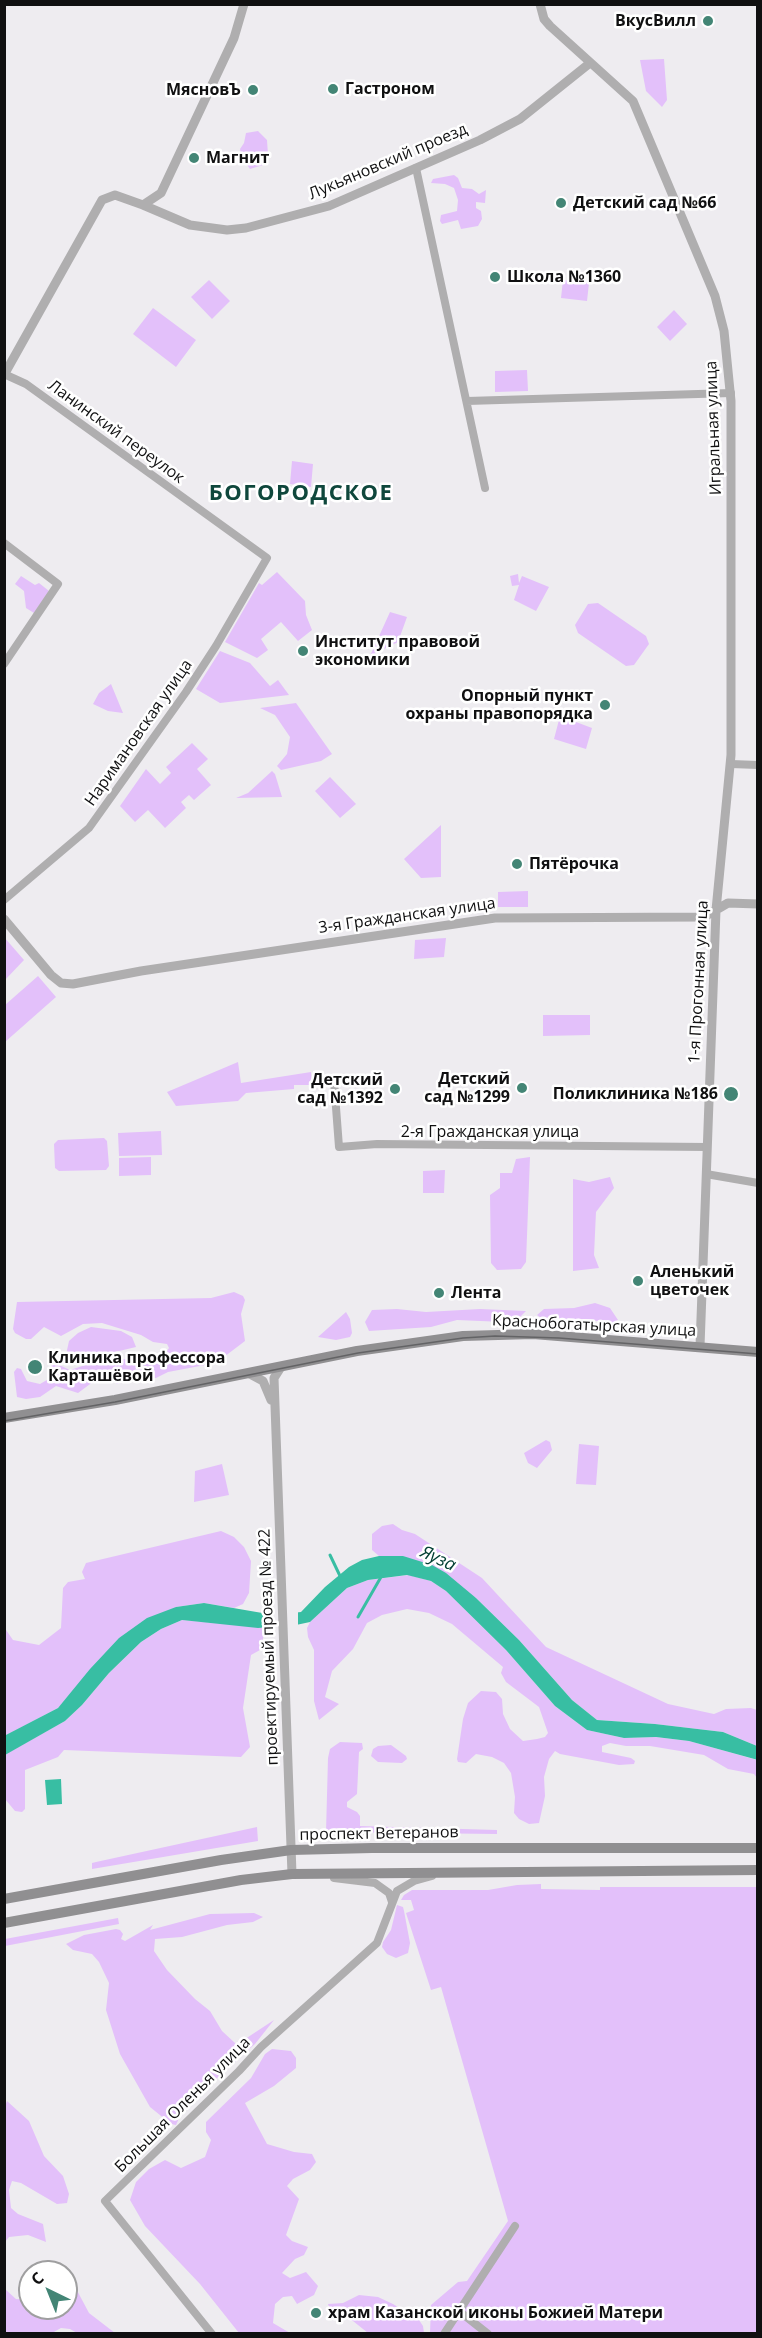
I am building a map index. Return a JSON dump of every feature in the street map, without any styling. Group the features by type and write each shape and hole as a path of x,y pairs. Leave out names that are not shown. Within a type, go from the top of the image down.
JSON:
{"main road":[{"name":"Краснобогатырская улица","path":"4,1418 115,1400 388,1346 495,1334 559,1335 758,1352"},
{"name":"проспект Ветеранов","path":"4,1899 221,1860 291,1850 758,1848"},
{"path":"4,1923 231,1882 296,1874 758,1870"}],"street":[{"path":"143,205 161,193 234,38 244,4"},
{"name":"Игральная улица","path":"540,4 543,19 633,101 715,296 724,332 731,393 731,764"},
{"name":"Лукьяновский проезд","path":"5,374 102,200 115,195 197,226 227,230 330,206 480,140 520,119 590,63"},
{"path":"416,168 485,488"},
{"name":"Ланинский переулок","path":"5,374 26,384 267,558"},
{"path":"467,401 731,393"},
{"path":"4,543 58,584 4,664"},
{"name":"Наримановская улица","path":"4,900 89,828 186,692 216,646 267,558"},
{"path":"731,764 758,765"},
{"name":"1-я Прогонная улица","path":"700,1346 717,910 731,764"},
{"name":"3-я Гражданская улица","path":"4,920 51,975 61,983 73,984 495,918 704,917 728,903 758,904"},
{"name":"2-я Гражданская улица","path":"333,1081 339,1147 378,1144 706,1147"},
{"path":"705,1174 758,1183"},
{"name":"проектируемый проезд № 422","path":"280,1367 274,1378 291,1850 296,1874"},
{"name":"проектируемый проезд № 422","path":"250,1374 263,1381 269,1391 276,1419"},
{"path":"392,1903 397,1891 406,1885 442,1873"},
{"path":"296,1874 375,1883 390,1893 392,1903"},
{"name":"Большая Оленья улица","path":"212,2334 105,2201 239,2072 261,2047 377,1943 392,1903"},
{"path":"444,2334 515,2226"},
{"path":"459,2310 489,2334"}],"shaded area":[{"path":"664,59 667,100 662,107 646,91 640,60"},
{"path":"258,131 267,140 268,155 263,165 250,169 242,158 240,149 246,133"},
{"path":"454,175 458,178 462,188 472,189 479,194 486,190 485,203 476,202 476,208 481,211 482,219 478,226 461,229 458,220 442,224 440,221 441,215 457,211 458,200 454,188 445,184 431,183 433,179"},
{"path":"209,280 230,301 212,319 191,297"},
{"path":"563,280 589,283 587,301 561,298"},
{"path":"153,308 196,340 176,367 133,334"},
{"path":"674,310 687,324 670,341 657,327"},
{"path":"527,370 528,391 495,392 495,371"},
{"path":"292,461 313,464 311,487 290,484"},
{"path":"277,572 305,601 306,615 312,630 298,641 281,622 261,639 268,650 257,658 225,642 259,583 262,585"},
{"path":"518,574 519,583 522,576 549,587 536,611 514,600 519,585 512,586 510,576"},
{"path":"21,576 35,585 39,583 49,591 34,613 26,608 24,591 15,584"},
{"path":"598,603 646,636 649,644 634,665 626,666 578,633 575,625 588,604"},
{"path":"390,612 407,617 398,642 370,656"},
{"path":"220,651 250,663 270,686 278,680 289,695 220,703 196,689"},
{"path":"111,684 123,713 108,711 93,704 99,693"},
{"path":"296,703 332,754 321,761 281,770 277,766 287,754 290,737 275,715 260,708"},
{"path":"560,716 592,728 586,749 554,739"},
{"path":"192,743 208,759 197,769 211,785 194,800 189,795 181,802 186,808 165,828 148,810 135,822 120,806 146,769 160,784 171,773 166,767"},
{"path":"272,771 282,797 236,798 248,793"},
{"path":"330,777 356,804 340,818 315,791"},
{"path":"441,825 441,877 421,878 404,859"},
{"path":"528,891 528,907 498,907 498,892"},
{"path":"4,937 24,960 5,980 4,980"},
{"path":"446,938 444,957 414,959 415,940"},
{"path":"38,976 56,997 5,1042 5,1005"},
{"path":"543,1015 590,1015 590,1035 543,1036"},
{"path":"238,1062 241,1083 311,1072 312,1085 294,1085 294,1089 246,1093 238,1101 176,1106 167,1092"},
{"path":"161,1131 162,1155 119,1156 118,1133"},
{"path":"104,1138 107,1141 109,1166 106,1170 59,1171 55,1168 54,1144 58,1140"},
{"path":"151,1157 151,1175 119,1176 119,1158"},
{"path":"530,1157 526,1262 521,1269 497,1270 491,1263 490,1195 500,1188 500,1173 512,1173 516,1159"},
{"path":"445,1170 444,1193 423,1193 423,1171"},
{"path":"610,1177 614,1188 596,1212 594,1255 599,1268 573,1271 573,1179 589,1182"},
{"path":"234,1292 243,1296 245,1300 241,1314 245,1341 216,1363 168,1372 156,1378 146,1377 116,1384 121,1377 119,1373 105,1373 78,1393 56,1386 40,1397 26,1399 17,1397 14,1372 17,1368 21,1369 27,1381 40,1384 52,1377 54,1373 51,1365 55,1363 70,1370 101,1360 124,1359 141,1363 163,1356 169,1348 167,1344 153,1342 141,1335 102,1323 83,1324 61,1336 44,1327 31,1339 26,1339 15,1333 13,1329 17,1302 211,1298"},
{"path":"595,1303 610,1308 618,1320 614,1324 586,1319 568,1322 545,1321 537,1315 544,1309 574,1308"},
{"path":"397,1309 426,1312 480,1309 526,1311 518,1319 504,1322 457,1320 431,1327 369,1331 365,1322 372,1310"},
{"path":"346,1312 350,1319 352,1333 350,1337 336,1340 318,1337"},
{"path":"91,1327 121,1331 132,1337 136,1347 64,1364 69,1341 78,1333"},
{"path":"546,1440 550,1442 552,1450 537,1468 528,1463 524,1453"},
{"path":"579,1444 599,1446 596,1485 576,1484"},
{"path":"222,1464 229,1495 194,1502 195,1471"},
{"path":"393,1524 415,1534 482,1578 546,1647 668,1704 714,1714 726,1709 751,1708 757,1710 757,1746 723,1732 597,1720 572,1700 519,1640 476,1598 403,1556 379,1556 372,1550 372,1534 382,1526"},
{"path":"221,1531 234,1537 244,1547 251,1561 249,1593 243,1604 234,1608 204,1603 176,1607 71,1694 58,1708 5,1736 4,1627 13,1640 39,1645 61,1628 63,1588 68,1582 85,1579 82,1572 86,1563"},
{"path":"379,1556 403,1556 432,1565 446,1573 476,1598 519,1640 572,1700 597,1720 723,1732 757,1746 758,1760 689,1741 656,1737 624,1738 587,1730 555,1706 506,1650 446,1591 431,1581 407,1575 368,1580 347,1588 310,1622 258,1628 182,1620 161,1629 141,1642 65,1721 5,1755 4,1736 58,1708 119,1638 147,1618 176,1607 204,1603 274,1615 301,1612 325,1587 349,1567 362,1560"},
{"path":"409,1575 431,1581 446,1591 506,1650 555,1706 587,1730 624,1738 656,1737 689,1741 729,1752 757,1760 757,1778 754,1774 728,1769 704,1755 650,1746 610,1743 602,1746 602,1752 631,1758 635,1761 634,1764 619,1765 560,1754 555,1751 549,1759 544,1777 545,1796 539,1823 529,1824 519,1819 514,1813 515,1797 511,1773 504,1763 492,1757 476,1754 466,1763 458,1762 457,1759 463,1719 468,1703 481,1691 496,1692 502,1699 503,1714 510,1729 523,1741 545,1737 548,1733 539,1707 506,1682 501,1673 503,1667 452,1624 429,1613 407,1609 382,1615 367,1623 353,1649 332,1671 325,1697 339,1704 319,1720 314,1701 314,1650 307,1628 310,1622 347,1588 368,1580"},
{"path":"182,1620 266,1627 260,1650 251,1655 243,1708 250,1747 241,1757 64,1750 58,1757 25,1770 25,1809 22,1812 15,1811 5,1799 4,1755 65,1721 141,1642 161,1629"},
{"path":"340,1742 362,1743 363,1749 359,1752 357,1794 347,1802 347,1807 360,1816 360,1826 497,1830 497,1834 326,1832 328,1758 330,1749"},
{"path":"391,1745 407,1759 402,1763 378,1762 371,1756 373,1749 378,1746"},
{"path":"61,1779 62,1804 47,1805 45,1780"},
{"path":"257,1827 258,1841 92,1869 92,1863"},
{"path":"541,1884 541,1889 600,1890 600,1887 757,1887 757,2333 430,2333 431,2305 458,2282 467,2281 508,2221 441,1987 431,1990 406,1913 414,1910 411,1900 401,1900 412,1890 488,1890"},
{"path":"397,1905 403,1907 410,1943 408,1953 396,1958 387,1954 382,1947 391,1930"},
{"path":"254,1913 263,1917 253,1922 227,1925 182,1937 155,1939 154,1951 167,1970 210,2011 222,2031 235,2043 239,2043 274,2020 255,2044 207,2087 180,2116 176,2125 171,2124 150,2107 120,2054 106,2010 109,1983 99,1962 92,1954 73,1950 66,1944 84,1935 116,1929 123,1934 121,1939 125,1941 153,1925 150,1930 210,1914"},
{"path":"118,1918 119,1924 5,1946 5,1939"},
{"path":"272,2049 291,2051 296,2058 296,2068 274,2086 245,2103 267,2144 294,2152 312,2154 316,2162 310,2170 293,2179 287,2186 299,2199 286,2235 292,2241 308,2247 304,2255 295,2259 282,2273 290,2278 306,2272 318,2286 314,2295 297,2304 292,2296 283,2297 275,2304 273,2323 290,2333 239,2333 200,2284 145,2226 130,2200 136,2182 149,2169 165,2160 181,2168 205,2157 211,2140 206,2132 206,2122 251,2078 265,2054"},
{"path":"7,2101 29,2121 44,2156 63,2176 69,2194 67,2203 57,2204 21,2183 12,2181 9,2190 11,2208 18,2214 43,2224 46,2242 28,2235 9,2237 5,2242 4,2109"},
{"path":"5,2289 18,2299 18,2320 78,2320 78,2292 89,2313 115,2333 77,2333 61,2328 52,2333 5,2333"},
{"path":"359,2295 378,2297 393,2304 419,2320 424,2333 368,2333 353,2321 331,2313 328,2304 343,2303"}],"pier":[{"path":"298,1609 298,1628 269,1630 268,1611 287,1612"}],"waterway":[{"path":"330,1555 341,1578"},
{"path":"358,1617 381,1577"}],"tram line":[{"path":"4,1421 115,1402 358,1353 463,1338 495,1336 559,1338 758,1354"}],"place":[{"name":"ВкусВилл","path":"708,21"},
{"name":"Гастроном","path":"333,89"},
{"name":"МясновЪ","path":"253,90"},
{"name":"Магнит","path":"194,158"},
{"name":"Детский сад №66","path":"561,203"},
{"name":"Школа №1360","path":"495,277"},
{"name":"Институт правовой экономики","path":"303,651"},
{"name":"Опорный пункт охраны правопорядка","path":"605,705"},
{"name":"Пятёрочка","path":"517,864"},
{"name":"Детский сад №1299","path":"522,1088"},
{"name":"Детский сад №1392","path":"395,1089"},
{"name":"Поликлиника №186","path":"731,1094"},
{"name":"Аленький цветочек","path":"638,1281"},
{"name":"Лента","path":"439,1293"},
{"name":"Клиника профессора Карташёвой","path":"35,1367"},
{"name":"храм Казанской иконы Божией Матери","path":"316,2313"}],"district":[{"name":"БОГОРОДСКОЕ","path":"301,494"}],"water label":[{"name":"Яуза","path":"438,1559"}]}
